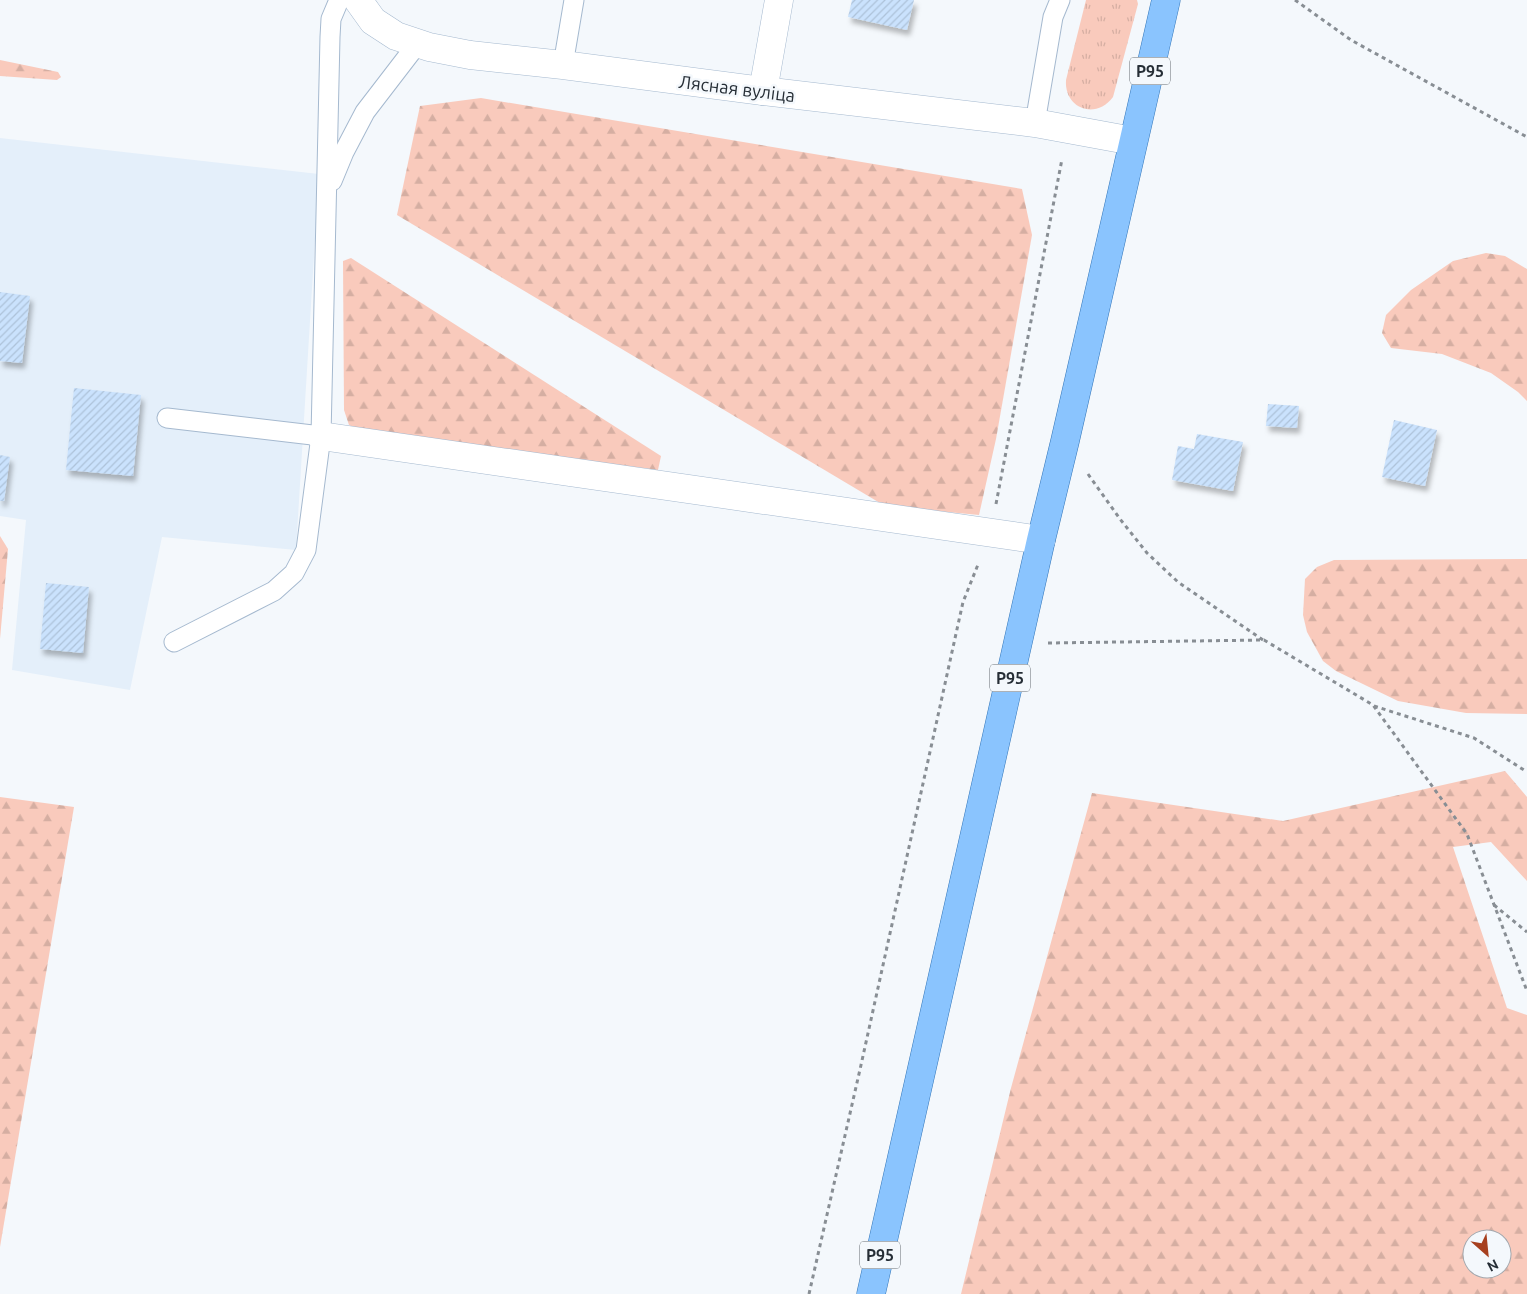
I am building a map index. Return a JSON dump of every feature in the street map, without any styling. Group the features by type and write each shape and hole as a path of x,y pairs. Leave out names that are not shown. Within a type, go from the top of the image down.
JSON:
{"main road":[{"name":"Р95","path":"871,1294 1041,540 1166,0"}],"street":[{"name":"Лясная вуліца","path":"358,0 373,21 396,36 429,47 470,55 1035,124 1133,141"},
{"path":"763,91 779,0"},
{"path":"321,436 1041,540"}],"lane":[{"path":"174,642 274,591 294,573 306,550 321,436 331,19 338,0"},
{"path":"562,65 574,0"},
{"path":"1035,124 1052,17 1060,0"},
{"path":"327,194 344,152 365,112 418,43"},
{"path":"167,418 321,436"}],"path":[{"path":"1295,0 1351,40 1527,137"},
{"path":"809,1294 963,602 991,533 1068,129"},
{"path":"1065,441 1120,519 1148,553 1178,582 1264,640 1373,706 1474,738 1527,772"},
{"path":"1018,643 1264,640"},
{"path":"1373,706 1467,834 1527,991"},
{"path":"1494,905 1527,932"}],"shaded area":[{"path":"0,138 319,174 296,550 162,537 130,690 12,670 26,520 0,516"}],"green space":[{"path":"1086,0 1137,0 1138,4 1113,97 1106,104 1090,109 1082,108 1070,98 1066,80"},
{"path":"0,60 58,72 61,77 57,80 0,76"},
{"path":"481,98 1022,189 1032,235 996,439 979,515 885,506 397,215 420,106"},
{"path":"1486,253 1505,256 1527,269 1527,401 1518,392 1491,373 1442,354 1391,348 1382,333 1386,315 1411,290 1453,261"},
{"path":"351,258 661,456 658,470 361,431 349,425 344,410 343,261"},
{"path":"0,536 8,549 0,639"},
{"path":"1527,559 1527,714 1466,713 1398,701 1336,671 1323,661 1307,632 1303,615 1305,579 1317,567 1334,560"},
{"path":"1505,771 1527,797 1527,881 1491,842 1453,847 1507,1008 1527,1015 1527,1294 961,1294 1011,1088 1092,793 1283,821"},
{"path":"0,797 74,807 0,1247"}],"building":[{"path":"852,0 914,0 907,30 848,17"},
{"path":"0,292 30,296 22,363 0,361"},
{"path":"74,388 141,395 133,476 66,470"},
{"path":"1268,404 1299,406 1297,428 1266,426"},
{"path":"1394,420 1437,430 1425,486 1382,477"},
{"path":"1197,434 1243,442 1233,491 1172,480 1178,446 1194,449"},
{"path":"0,455 10,457 4,501 0,501"},
{"path":"46,583 89,587 83,653 40,649"}]}
